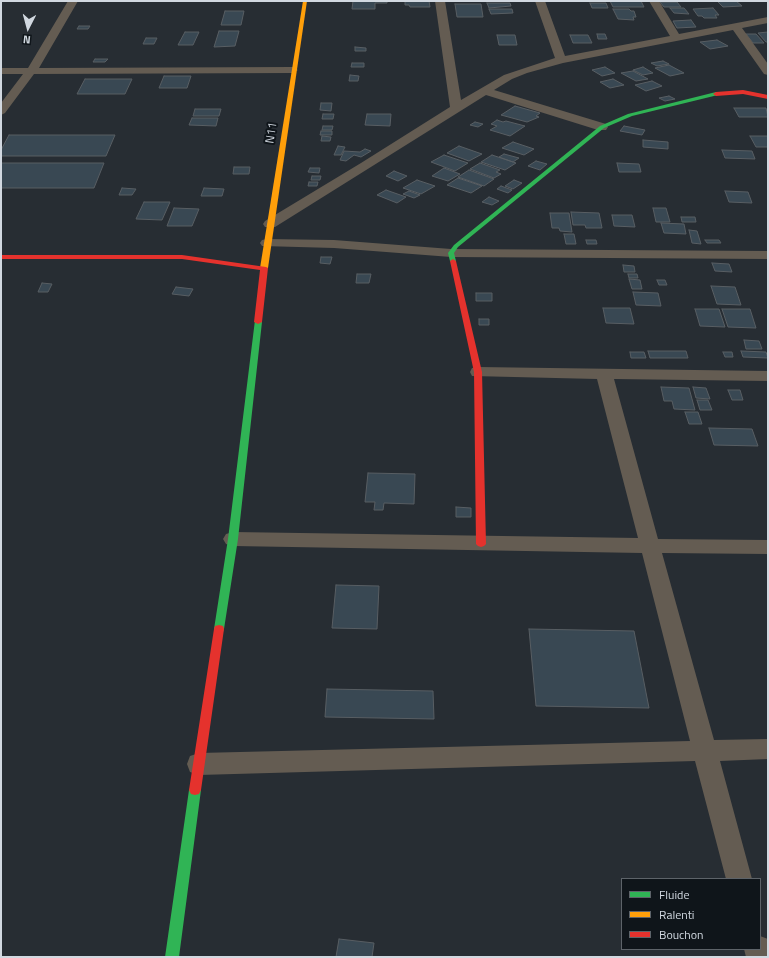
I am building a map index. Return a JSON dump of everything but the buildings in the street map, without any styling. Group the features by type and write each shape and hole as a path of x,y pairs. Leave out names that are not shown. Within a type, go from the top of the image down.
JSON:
{"main road":[{"name":"N11","path":"172,957 233,539 267,243 305,1"},
{"path":"481,544 478,372 451,253 456,246 475,229 602,127 630,115 722,92 743,92 768,97"},
{"path":"1,257 182,257 264,268"}],"street":[{"path":"1,111 31,71 72,1"},
{"path":"440,1 456,108"},
{"path":"540,1 561,60"},
{"path":"654,1 676,38"},
{"path":"270,224 508,77 561,60 768,20"},
{"path":"736,26 768,72"},
{"path":"1,71 293,70"},
{"path":"486,91 602,127"},
{"path":"267,243 334,244 451,253 768,255"},
{"path":"478,372 768,376"},
{"path":"604,374 739,878"},
{"path":"233,539 481,544 768,547"},
{"path":"199,764 768,749"}],"traffic: fast":[{"path":"453,261 451,253 456,246 602,127 630,115 716,94"},
{"path":"219,629 233,539 258,322"},
{"path":"172,957 195,790"}],"traffic: slow":[{"path":"264,268 305,1"}],"traffic: jam":[{"path":"716,94 743,92 768,97"},
{"path":"1,257 182,257 264,268 258,322"},
{"path":"453,261 478,372 481,544"},
{"path":"195,790 219,629"}]}
